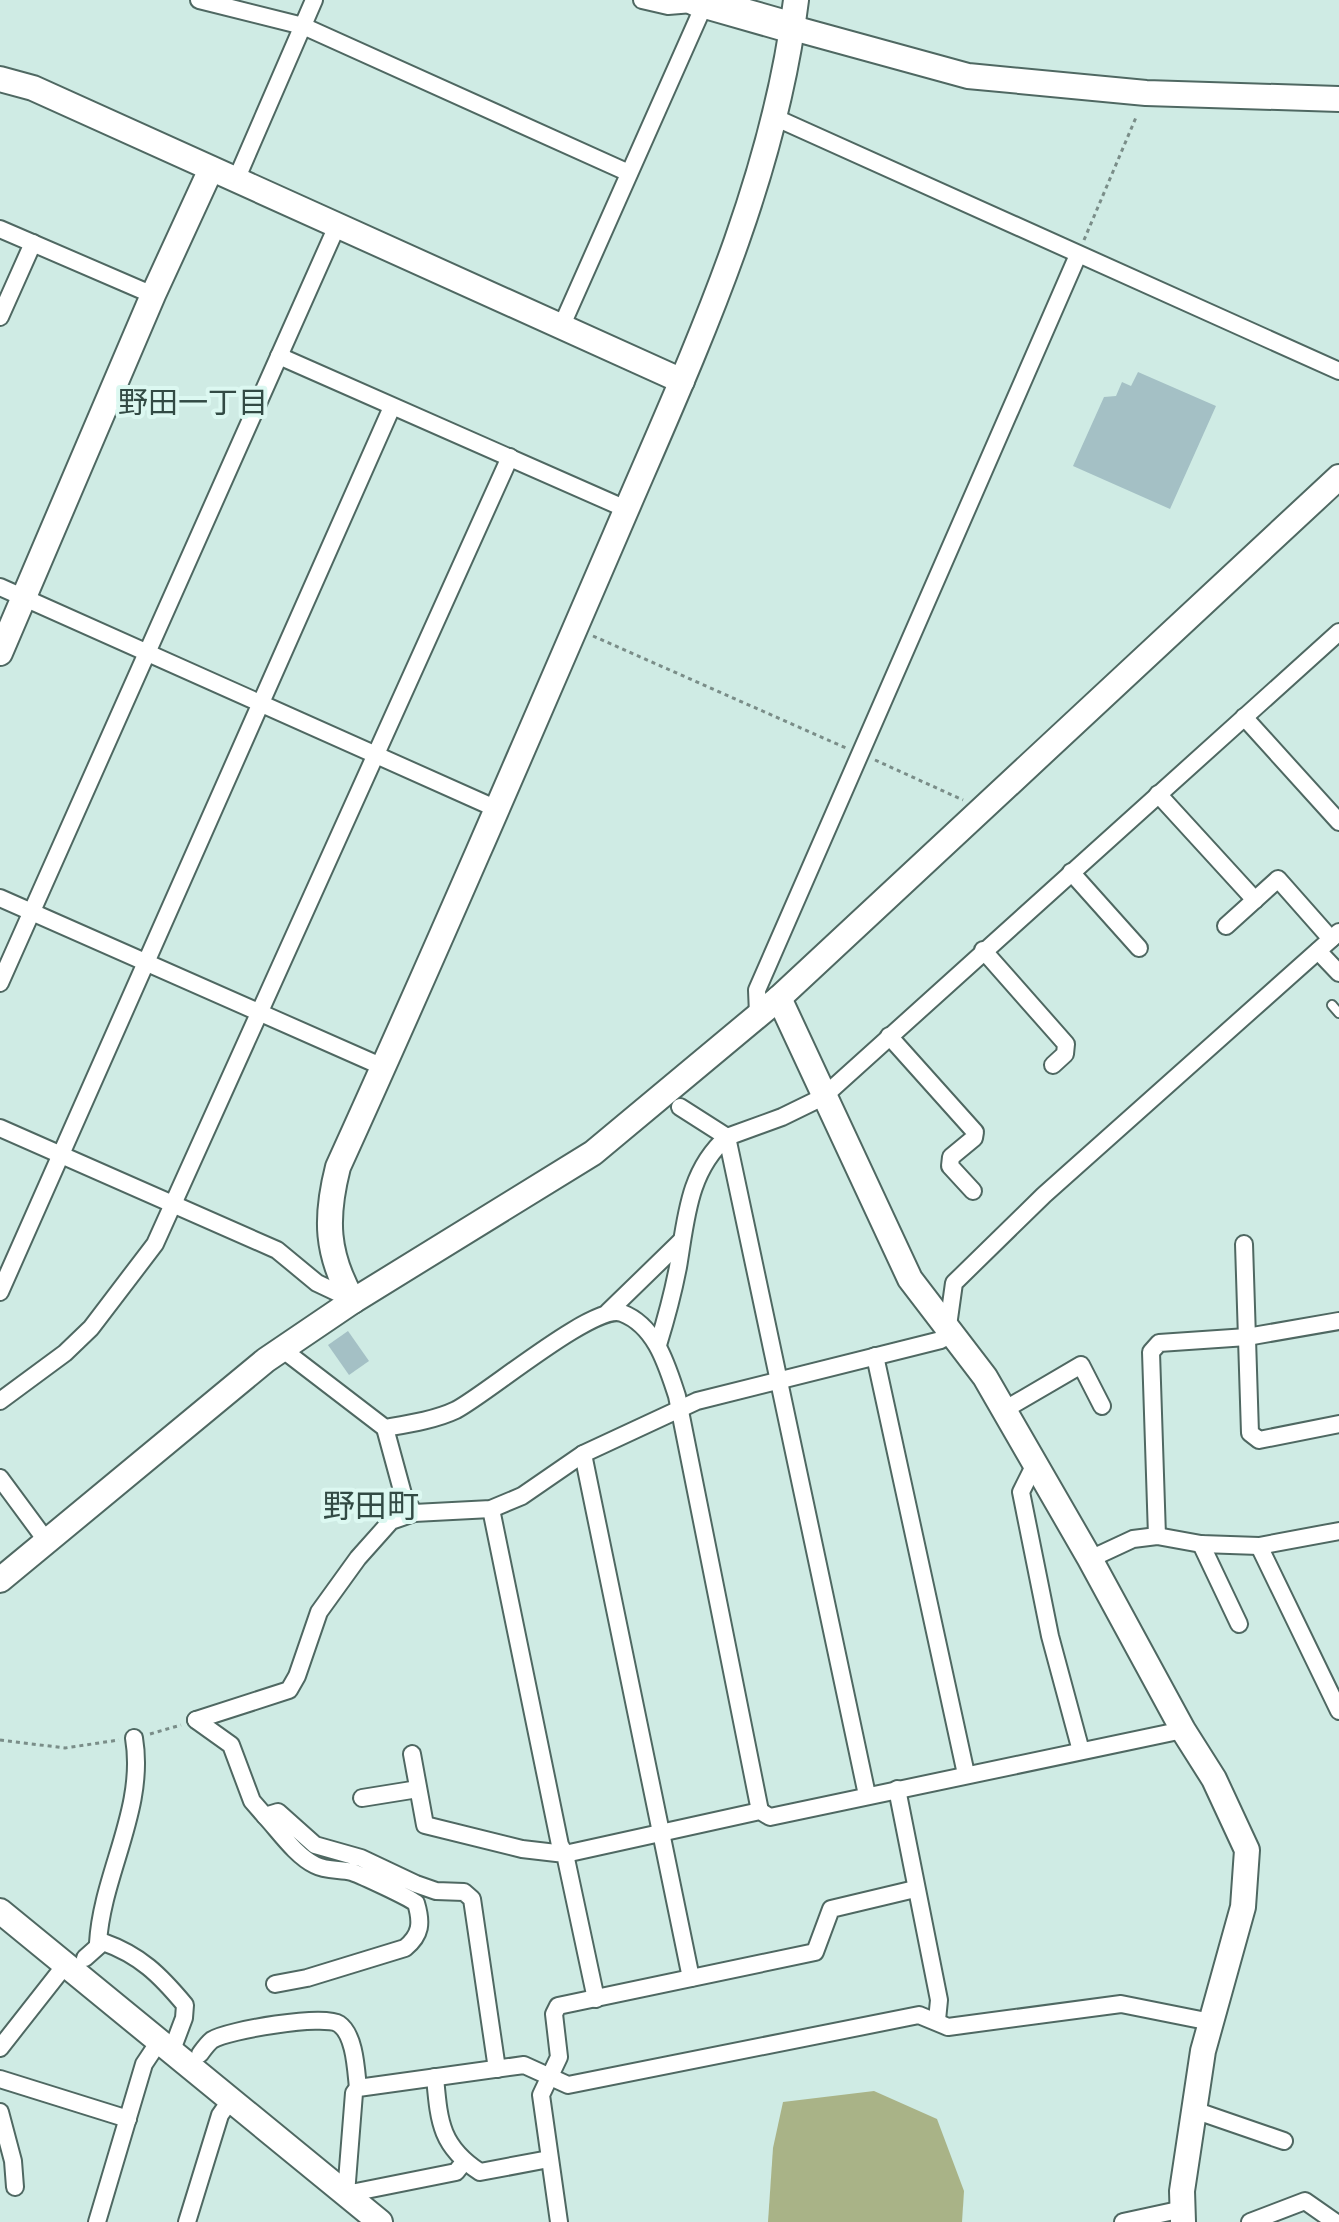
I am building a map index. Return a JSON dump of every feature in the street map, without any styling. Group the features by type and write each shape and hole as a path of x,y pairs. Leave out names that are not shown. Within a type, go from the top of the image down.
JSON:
{"highway":[{"path":"700,1 794,14"}],"street":[{"path":"199,0 303,26 629,173"},
{"path":"236,180 314,0"},
{"path":"642,0 668,6 700,1"},
{"path":"562,325 700,1"},
{"path":"353,1301 332,1258 327,1227 329,1201 338,1167 497,809 734,254 774,117 794,14 968,76 1146,93 1339,99"},
{"path":"0,79 33,88 682,381"},
{"path":"774,117 1339,371"},
{"path":"0,653 153,295 211,169"},
{"path":"0,983 337,226"},
{"path":"0,229 153,295"},
{"path":"0,317 33,243"},
{"path":"758,1014 757,990 1078,255"},
{"path":"279,356 626,509"},
{"path":"0,1292 392,407"},
{"path":"0,1401 65,1353 91,1328 125,1288 155,1244 510,457"},
{"path":"0,1580 282,1349 353,1301 593,1153 779,998 1339,477"},
{"path":"0,587 497,809"},
{"path":"658,1345 671,1301 691,1192 714,1150 727,1137 782,1117 823,1097 983,950 1337,637"},
{"path":"1244,717 1339,822"},
{"path":"1158,794 1255,900"},
{"path":"1071,872 1139,948"},
{"path":"1226,926 1278,879 1329,940 1339,973"},
{"path":"0,898 383,1067"},
{"path":"196,1720 289,1690 297,1676 319,1612 358,1558 391,1521 414,1513 491,1509 522,1496 583,1454 679,1409 941,1340 948,1326 954,1283 1044,1195 1329,940"},
{"path":"983,950 1066,1044 1065,1054 1053,1065"},
{"path":"779,998 910,1279 948,1326 1004,1410 1183,1730 1214,1779 1247,1850 1243,1907 1211,2022 1194,2110 1182,2191 1183,2215 1123,2222"},
{"path":"889,1036 975,1132 974,1138 951,1157 950,1166 973,1191"},
{"path":"680,1107 727,1137 867,1795"},
{"path":"0,1128 277,1250 317,1283 353,1301"},
{"path":"385,1428 453,1412 494,1386 546,1346 608,1312 680,1242"},
{"path":"1244,1244 1250,1433 1259,1440 1339,1424"},
{"path":"608,1312 630,1318 658,1345 679,1409 760,1811"},
{"path":"1157,1536 1151,1352 1159,1343 1247,1337 1339,1321"},
{"path":"282,1349 385,1428 403,1494 414,1513"},
{"path":"875,1356 966,1774"},
{"path":"1004,1410 1081,1365 1102,1406"},
{"path":"583,1454 691,1978"},
{"path":"1035,1464 1021,1492 1050,1636 1081,1751"},
{"path":"0,1478 48,1543"},
{"path":"491,1509 560,1845 565,1854 596,1999"},
{"path":"1090,1559 1133,1539 1157,1536 1201,1544 1259,1546 1339,1531"},
{"path":"1201,1544 1239,1624"},
{"path":"1259,1546 1339,1711"},
{"path":"196,1720 231,1745 252,1801 316,1866 354,1873 383,1889 405,1896 416,1903 420,1915 420,1928 415,1940 405,1948 307,1978 275,1984"},
{"path":"412,1754 425,1825 522,1849 565,1854 760,1811 770,1817 1183,1730"},
{"path":"0,2048 76,1961 98,1943 102,1903 125,1831 133,1789 134,1738"},
{"path":"362,1798 418,1789"},
{"path":"897,1789 939,2000 937,2020"},
{"path":"265,1816 278,1812 315,1845 361,1858 436,1891 464,1892 472,1899 497,2069"},
{"path":"559,2222 541,2095 559,2057 554,2014 558,2006 815,1952 831,1909 915,1889"},
{"path":"0,1911 76,1961 166,2045 380,2222"},
{"path":"97,2222 144,2064 166,2045 184,2018 185,2005 156,1971 138,1957 98,1943"},
{"path":"346,2194 354,2093 358,2088 524,2065 568,2085 919,2015 948,2027 1121,2004 1211,2022"},
{"path":"200,2054 213,2039 242,2031 311,2021 338,2023 345,2031 355,2059 358,2088"},
{"path":"435,2077 440,2127 464,2162 480,2172 549,2159"},
{"path":"0,2079 128,2119"},
{"path":"187,2222 220,2115 232,2098"},
{"path":"1194,2110 1284,2141"},
{"path":"0,2112 13,2161 15,2187"},
{"path":"346,2194 456,2172 464,2162"},
{"path":"1250,2222 1305,2201 1335,2222"}],"lane":[{"path":"1332,1005 1339,1013"}],"path":[{"path":"1078,255 1146,93"},
{"path":"575,628 982,808"},
{"path":"0,1740 65,1748 134,1738 196,1720"}],"green space":[{"path":"874,2091 937,2119 964,2191 962,2222 768,2222 773,2148 783,2102"}],"building":[{"path":"1138,372 1216,406 1170,509 1073,466 1104,397 1116,396 1122,382 1131,386"},
{"path":"348,1331 369,1361 349,1375 328,1345"}],"district":[{"name":"野田一丁目","path":"193,402"},
{"name":"野田町","path":"371,1505"}]}
